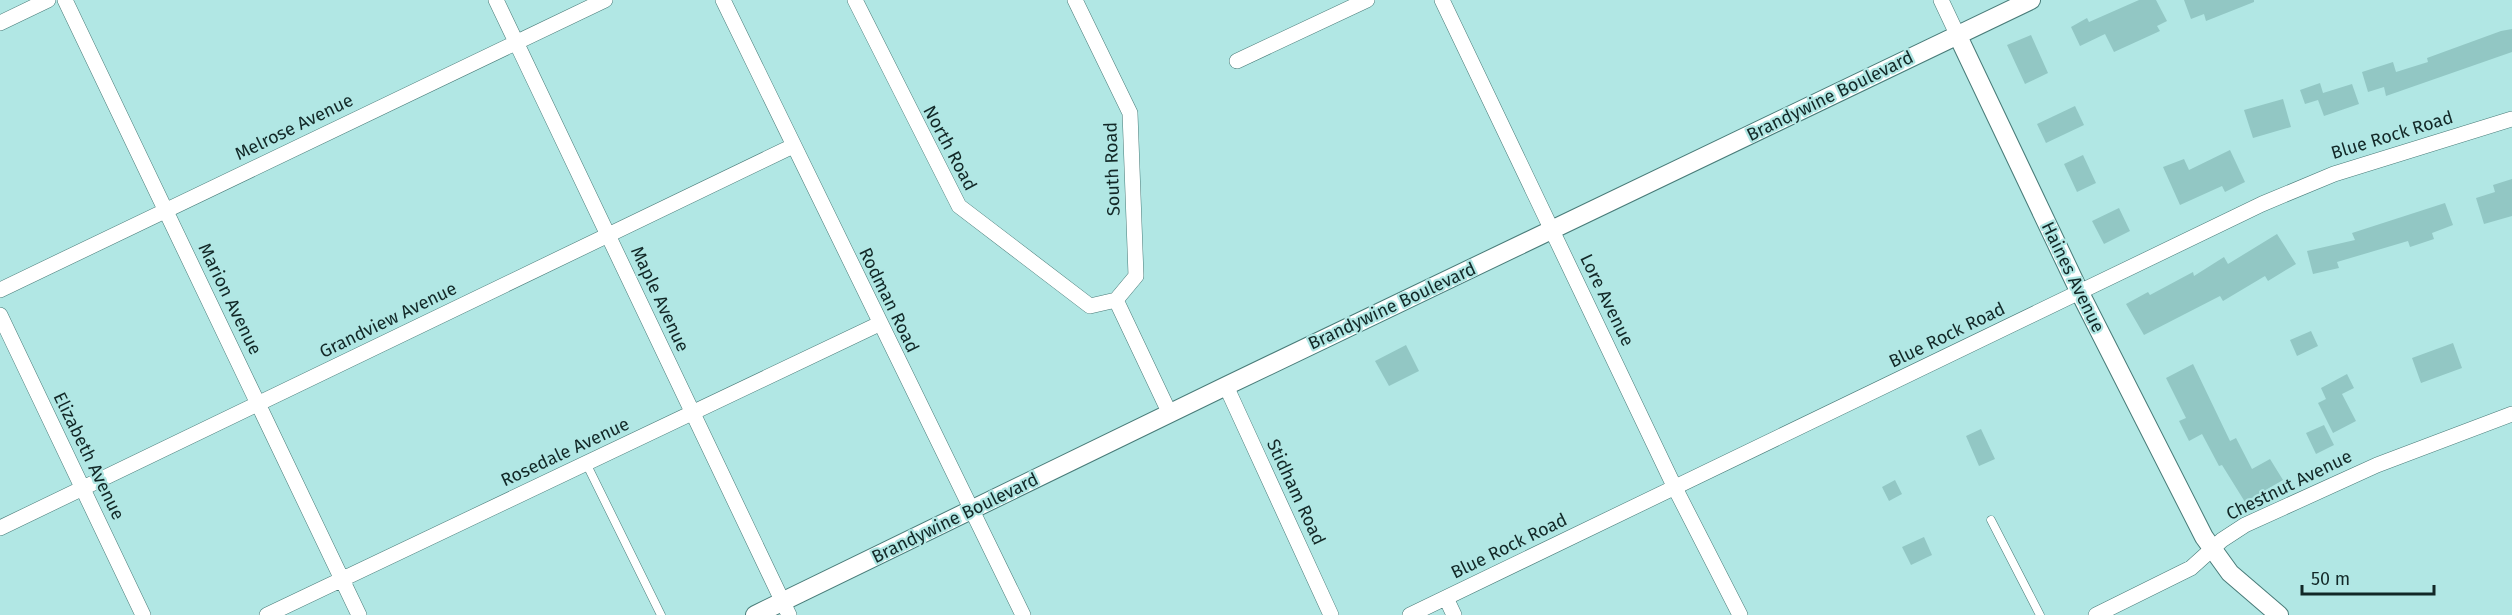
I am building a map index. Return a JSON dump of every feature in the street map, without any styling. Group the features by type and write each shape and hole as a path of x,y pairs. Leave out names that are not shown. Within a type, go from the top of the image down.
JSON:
{"street":[{"path":"0,23 48,0"},
{"name":"Marion Avenue","path":"65,0 359,615"},
{"name":"Maple Avenue","path":"496,0 786,608"},
{"name":"Melrose Avenue","path":"0,290 605,0"},
{"name":"Rodman Road","path":"723,0 879,324 1023,615"},
{"name":"North Road","path":"855,0 892,79 959,206 1089,306 1116,300"},
{"name":"South Road","path":"1075,0 1130,113 1136,276 1116,300"},
{"path":"1237,60 1367,0"},
{"name":"Lore Avenue","path":"1442,0 1675,488 1740,615"},
{"name":"Haines Avenue","path":"1941,0 2080,293 2196,524 2230,573 2279,615"},
{"name":"Brandywine Boulevard","path":"755,615 786,608 972,509 2031,0"},
{"name":"Blue Rock Road","path":"1410,615 2295,189 2382,158 2512,119"},
{"name":"Grandview Avenue","path":"0,528 793,146"},
{"path":"1116,300 1170,414"},
{"name":"Elizabeth Avenue","path":"0,315 143,615"},
{"name":"Rosedale Avenue","path":"267,615 879,324"},
{"name":"Stidham Road","path":"1226,386 1331,615"},
{"name":"Chestnut Avenue","path":"2096,615 2186,572 2245,525 2429,443 2512,414"},
{"path":"1446,598 1454,615"}],"lane":[{"path":"586,463 661,615"},
{"path":"1990,520 2040,615"}],"building":[{"path":"2139,0 2156,0 2167,21 2157,26 2160,31 2114,52 2105,34 2080,46 2071,27 2087,18 2089,22"},
{"path":"2184,0 2254,0 2254,2 2206,21 2204,14 2191,19"},
{"path":"2512,29 2512,52 2386,96 2384,87 2368,92 2362,72 2393,62 2396,72 2428,62 2427,58"},
{"path":"2031,35 2048,73 2025,84 2007,45"},
{"path":"2320,83 2323,93 2352,84 2359,104 2324,116 2318,100 2305,104 2300,90"},
{"path":"2283,99 2291,127 2253,138 2244,110"},
{"path":"2075,106 2084,125 2046,143 2037,124"},
{"path":"2230,150 2245,182 2225,192 2222,186 2180,205 2163,167 2184,159 2189,170"},
{"path":"2083,155 2096,183 2077,192 2064,164"},
{"path":"2512,179 2512,216 2484,224 2476,198 2495,192 2493,185"},
{"path":"2445,203 2453,225 2432,233 2434,239 2410,247 2408,241 2337,262 2339,268 2313,274 2307,251 2355,240 2352,233"},
{"path":"2119,208 2130,231 2104,244 2092,221"},
{"path":"2277,234 2296,264 2268,281 2265,276 2223,301 2220,296 2144,335 2126,304 2148,292 2150,295 2193,272 2194,276 2224,257 2228,264"},
{"path":"2311,331 2318,346 2297,356 2290,340"},
{"path":"2453,343 2462,368 2421,383 2412,358"},
{"path":"1406,345 1419,371 1389,386 1375,361"},
{"path":"2193,364 2230,441 2236,438 2252,469 2270,459 2283,480 2245,502 2222,465 2219,466 2202,434 2189,441 2179,421 2186,418 2166,378"},
{"path":"2347,374 2354,388 2342,394 2356,421 2333,433 2318,403 2326,399 2321,388"},
{"path":"2324,425 2334,445 2316,454 2306,433"},
{"path":"1981,429 1995,459 1979,466 1966,436"},
{"path":"1895,480 1902,494 1889,501 1882,487"},
{"path":"1924,537 1932,555 1911,565 1902,547"}]}
